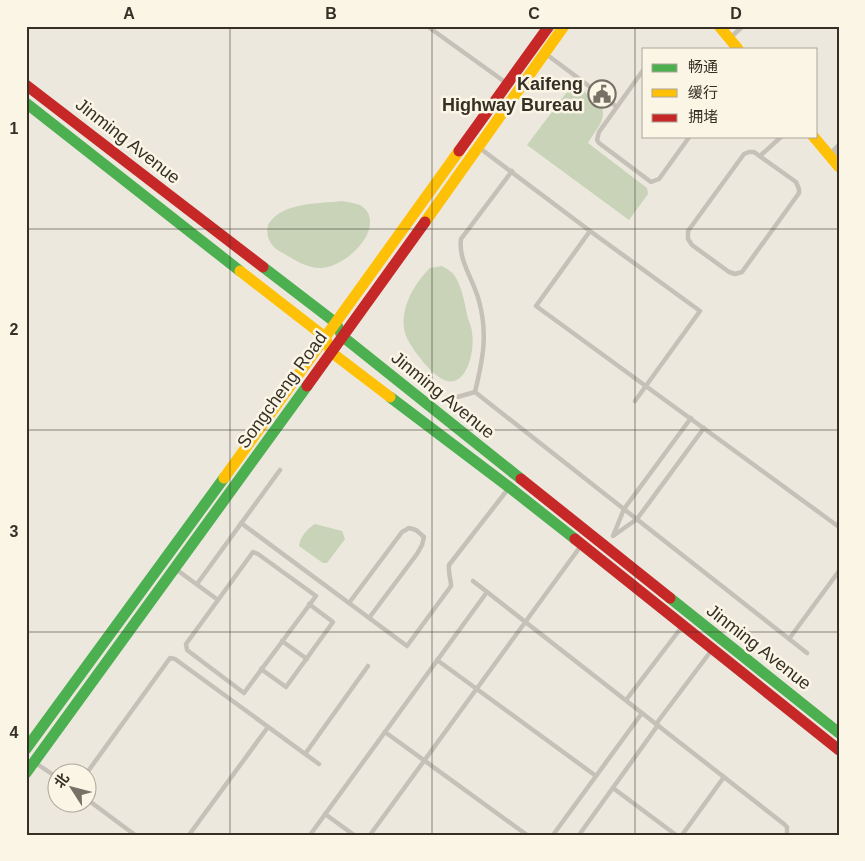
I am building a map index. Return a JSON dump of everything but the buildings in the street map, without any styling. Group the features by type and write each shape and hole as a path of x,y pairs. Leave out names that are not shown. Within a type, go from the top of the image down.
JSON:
{"main road":[{"name":"Songcheng Road","path":"26,749 262,428 325,337 549,26"},
{"name":"Songcheng Road","path":"26,772 409,244 564,26"},
{"path":"718,26 737,48"},
{"name":"Jinming Avenue","path":"26,85 336,323 342,336 839,732"},
{"name":"Jinming Avenue","path":"26,103 325,337"},
{"path":"815,138 839,167"},
{"path":"325,337 331,352"},
{"name":"Jinming Avenue","path":"331,352 582,545 839,750"}],"street":[{"path":"830,157 839,148"}],"lane":[{"path":"427,26 508,84"},
{"path":"729,39 743,26"},
{"path":"545,54 617,107"},
{"path":"642,72 599,132 596,140 651,182 659,179 689,138"},
{"path":"760,156 780,138"},
{"path":"478,146 700,311 635,401"},
{"path":"754,152 760,156 796,182 799,193 742,272 735,274 729,272 692,245 688,239 688,231 744,154 754,152"},
{"path":"475,392 485,344 484,322 479,299 462,257 461,239 512,171"},
{"path":"590,231 536,306 839,527"},
{"path":"443,401 475,392"},
{"path":"475,392 807,653"},
{"path":"613,536 624,509 691,418"},
{"path":"604,546 613,536 637,519 704,428"},
{"path":"197,584 280,470"},
{"path":"241,523 408,646 452,586 451,577 448,572 449,566 509,488"},
{"path":"349,604 402,532 410,528 421,533 424,537 417,554 369,618"},
{"path":"370,835 582,545"},
{"path":"253,552 316,596 244,693 187,650 186,644 218,600 253,552"},
{"path":"174,568 218,600"},
{"path":"789,639 839,570"},
{"path":"473,581 784,824 787,835"},
{"path":"310,835 487,592"},
{"path":"261,669 286,687 333,622 309,604"},
{"path":"626,700 682,626"},
{"path":"282,641 307,658"},
{"path":"579,835 712,650"},
{"path":"93,764 170,658 175,659 319,764"},
{"path":"437,660 596,776"},
{"path":"305,754 368,666"},
{"path":"553,835 642,713"},
{"path":"189,835 268,727"},
{"path":"384,732 528,835"},
{"path":"34,761 48,771"},
{"path":"682,835 724,777"},
{"path":"613,788 676,835"},
{"path":"98,807 135,835"},
{"path":"325,814 354,835"}],"green space":[{"path":"573,84 597,101 603,110 601,122 588,143 647,188 648,194 629,220 527,145"},
{"path":"342,201 363,207 368,213 370,222 364,240 357,249 340,262 322,268 312,267 302,264 279,251 270,242 267,230 268,225 274,217 282,212 301,205"},
{"path":"442,266 453,274 458,283 471,326 473,340 471,356 465,372 454,381 440,378 426,366 410,343 405,333 404,324 406,306 413,289 430,268"},
{"path":"315,524 342,531 345,539 327,563 323,563 299,546 304,534"}],"traffic: fast":[{"path":"26,103 240,271"},
{"path":"263,267 336,323 342,336 521,479"},
{"path":"26,773 307,386"},
{"path":"390,397 575,539"},
{"path":"26,749 224,478"},
{"path":"670,598 839,733"}],"traffic: slow":[{"path":"425,222 564,26"},
{"path":"719,26 737,48"},
{"path":"815,138 839,167"},
{"path":"224,478 459,151"},
{"path":"240,271 325,337 331,352 390,397"}],"traffic: jam":[{"path":"459,151 549,26"},
{"path":"26,85 263,267"},
{"path":"307,386 425,222"},
{"path":"521,479 670,598"},
{"path":"575,539 839,750"}],"place":[{"name":"Kaifeng Highway Bureau","path":"602,94"}]}
